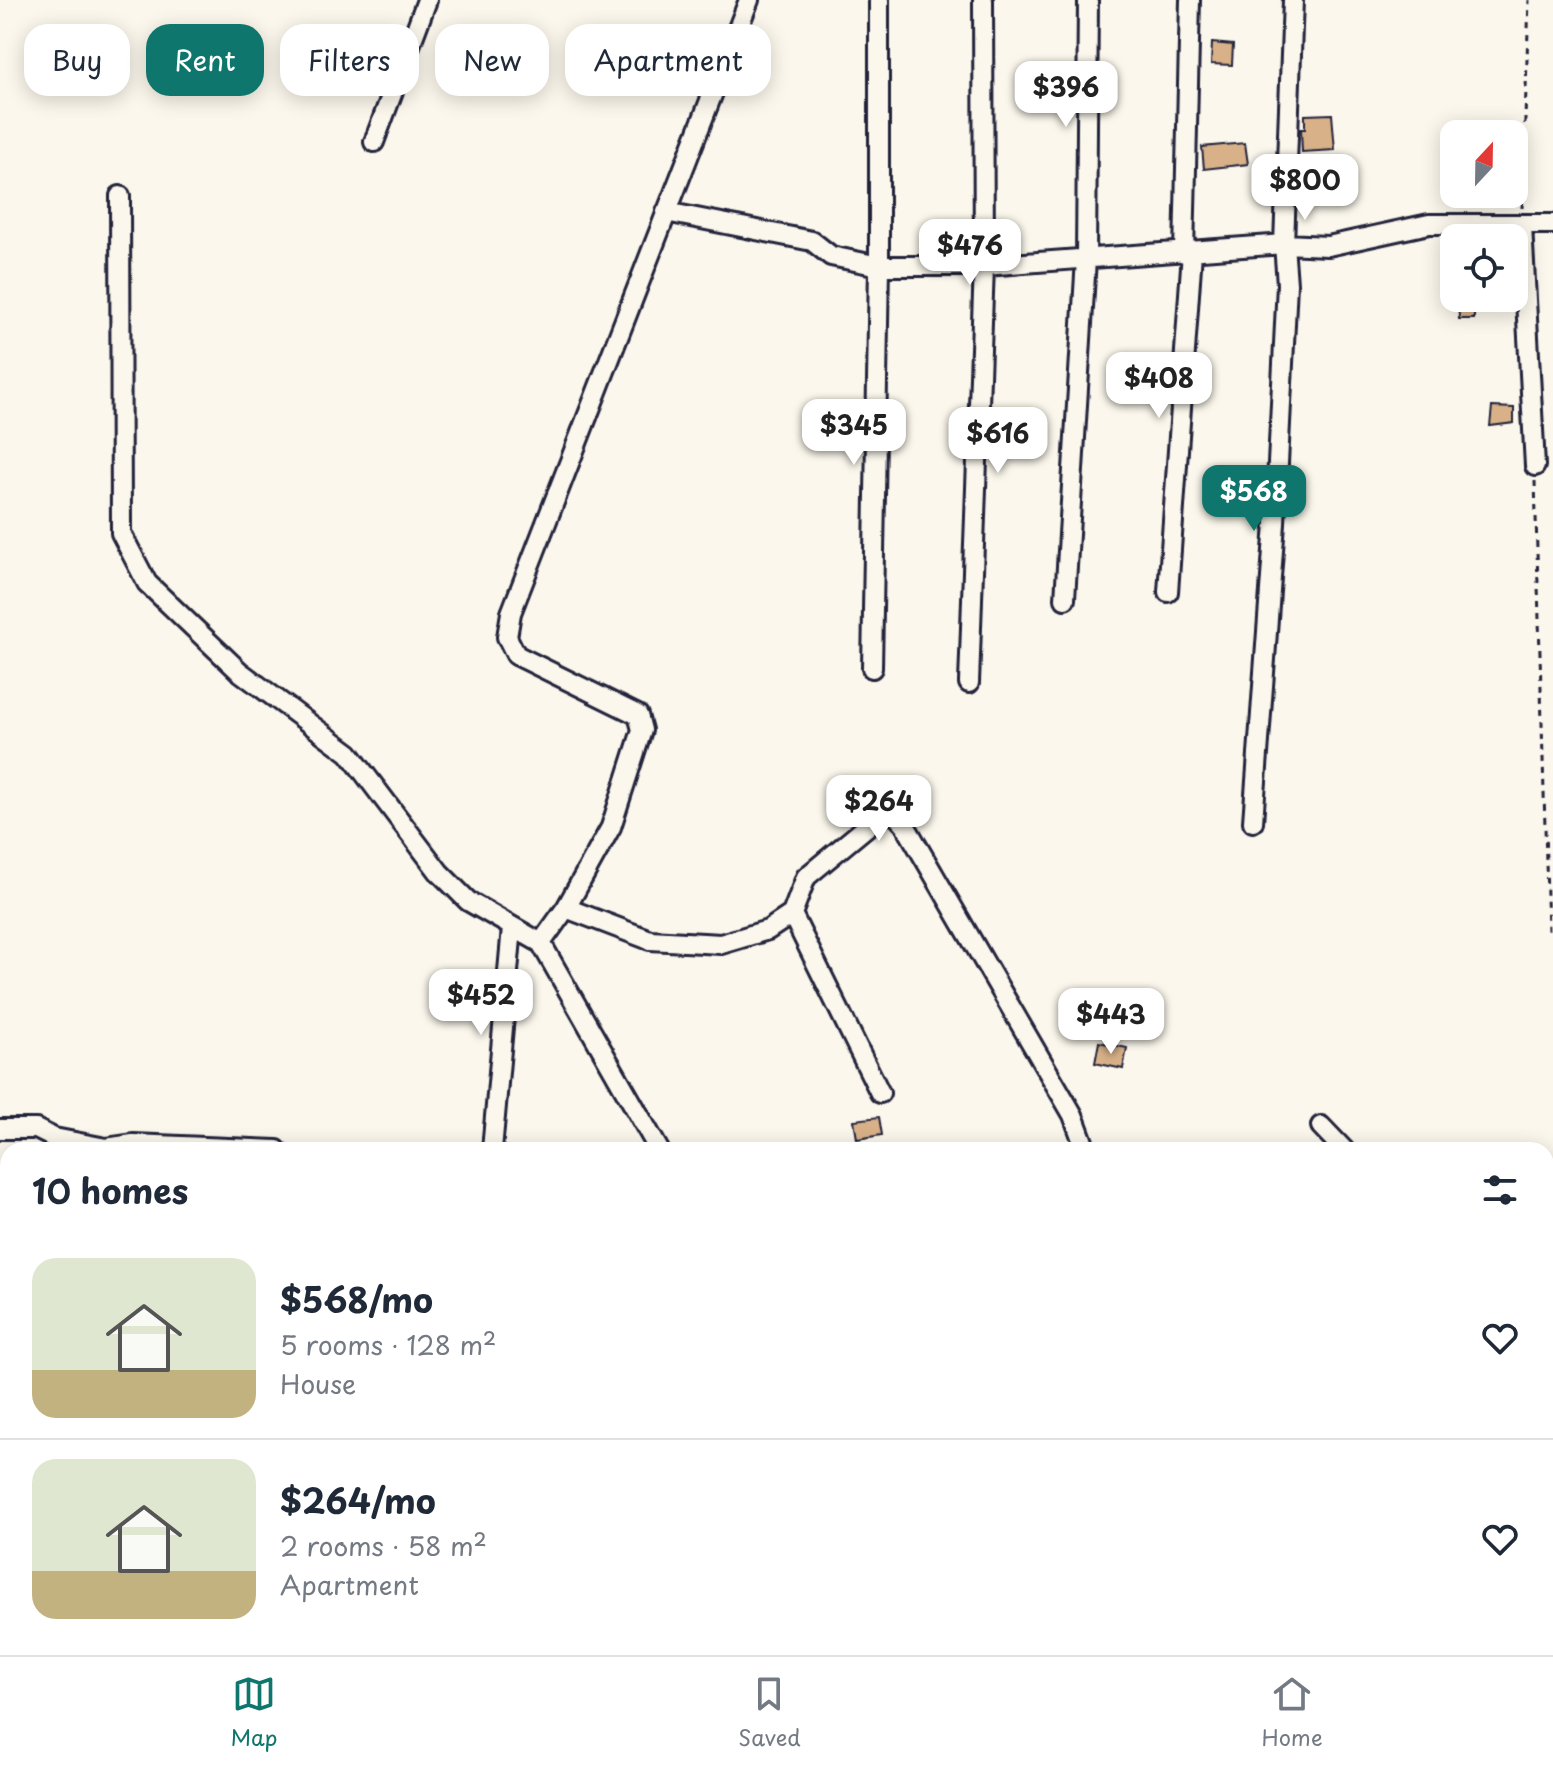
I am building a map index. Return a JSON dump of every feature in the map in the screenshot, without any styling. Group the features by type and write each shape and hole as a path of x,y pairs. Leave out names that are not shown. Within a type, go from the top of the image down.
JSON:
{"street":[{"path":"374,142 427,0"},
{"path":"541,943 566,908 611,827 642,730 638,715 516,655 507,637 517,599 749,0"},
{"path":"872,668 879,266 879,0"},
{"path":"969,683 984,266 983,0"},
{"path":"1065,599 1086,259 1088,0"},
{"path":"1168,592 1188,252 1190,0"},
{"path":"1253,822 1275,523 1287,284 1284,244 1293,0"},
{"path":"120,196 121,533 147,583 239,671 349,753 439,872 468,901 541,943 654,1142"},
{"path":"666,212 812,241 831,256 879,266 984,266 1284,244 1328,246 1440,224"},
{"path":"1528,226 1553,224"},
{"path":"1527,312 1535,466"},
{"path":"566,908 650,940 721,944 768,930 792,914 806,877 881,815 894,813 905,825 1073,1115 1083,1142"},
{"path":"792,914 880,1093"},
{"path":"493,1142 512,927"},
{"path":"1321,1126 1336,1142"},
{"path":"0,1129 36,1129 54,1138 75,1142"}],"path":[{"path":"1522,224 1529,0"},
{"path":"1535,466 1548,931"}],"building":[{"path":"1212,43 1233,45 1232,65 1211,64"},
{"path":"1332,114 1335,150 1302,152 1301,129 1305,129 1305,115"},
{"path":"1245,143 1248,164 1204,169 1202,147"},
{"path":"1459,312 1474,312 1474,319 1459,319"},
{"path":"1492,407 1514,408 1514,423 1490,426"},
{"path":"1099,1042 1127,1048 1123,1069 1095,1063"},
{"path":"879,1117 882,1135 857,1139 854,1120"}]}
